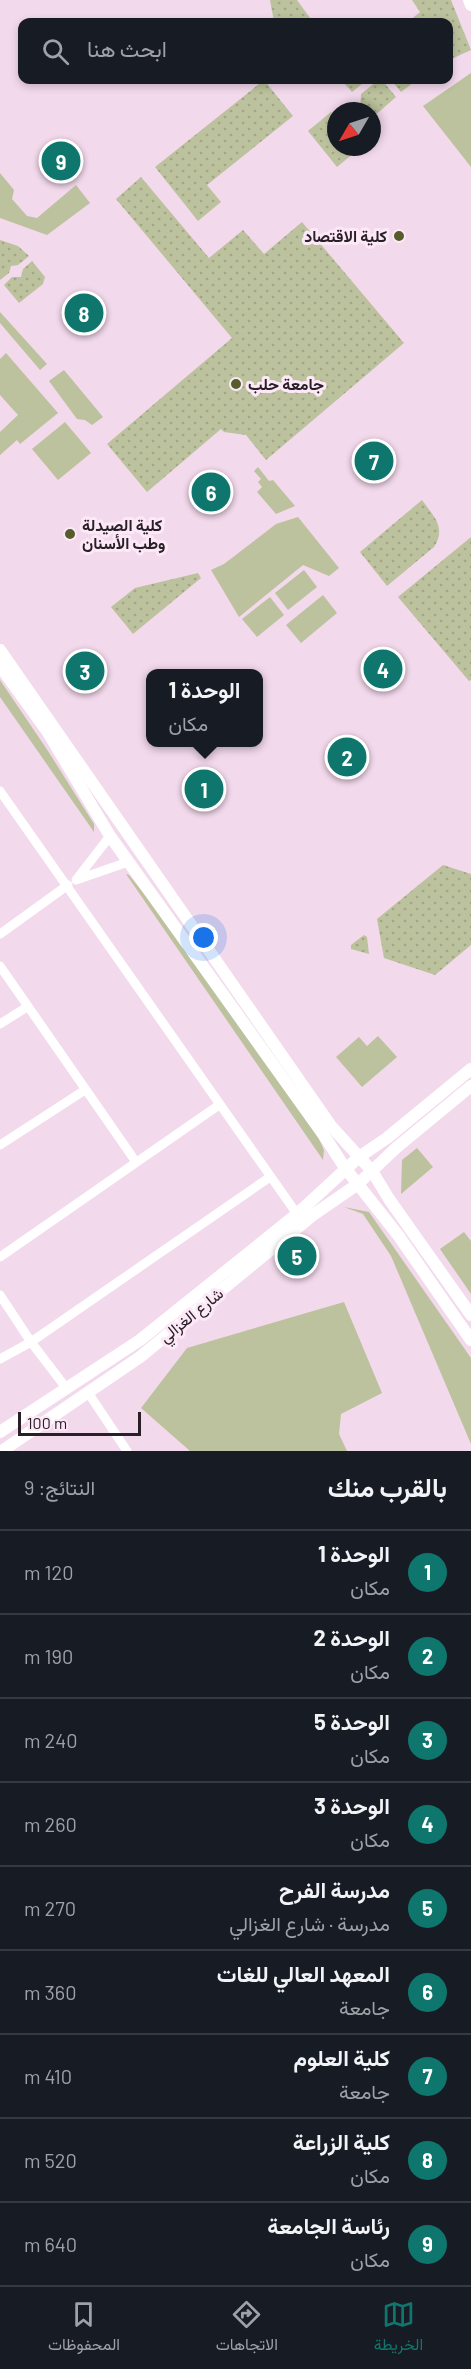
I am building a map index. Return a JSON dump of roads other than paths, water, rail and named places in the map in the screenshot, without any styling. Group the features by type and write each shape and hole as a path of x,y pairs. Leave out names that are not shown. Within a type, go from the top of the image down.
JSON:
{"main road":[{"path":"469,0 471,5"},
{"path":"0,650 331,1126 372,1171 471,1315"},
{"path":"0,666 47,731 128,862 345,1168 398,1235 471,1340"},
{"name":"شارع الغزالي","path":"0,1432 140,1340 297,1214 345,1168 387,1138 471,1070"},
{"name":"شارع الغزالي","path":"3,1451 140,1357 313,1215 358,1184 396,1148 471,1086"}],"street":[{"path":"0,791 297,1214"},
{"path":"76,880 110,836"},
{"path":"0,934 76,880 128,862"},
{"path":"0,966 136,1162"},
{"path":"0,1024 27,1007"},
{"path":"0,1145 85,1090"},
{"path":"0,1257 219,1105"},
{"path":"0,1359 31,1341 270,1177"},
{"path":"0,1295 67,1389"},
{"path":"89,1394 127,1451"}],"place":[{"name":"رئاسة الجامعة","path":"61,161"},
{"name":"كلية الاقتصاد","path":"399,236"},
{"name":"كلية الزراعة","path":"84,313"},
{"name":"جامعة حلب","path":"236,384"},
{"name":"كلية العلوم","path":"374,461"},
{"name":"المعهد العالي للغات","path":"211,492"},
{"name":"كلية الصيدلة وطب الأسنان","path":"70,534"},
{"name":"الوحدة 3","path":"383,669"},
{"name":"الوحدة 5","path":"85,671"},
{"name":"الوحدة 2","path":"347,757"},
{"name":"الوحدة 1","path":"204,789"},
{"name":"مدرسة الفرح","path":"297,1256"}]}
